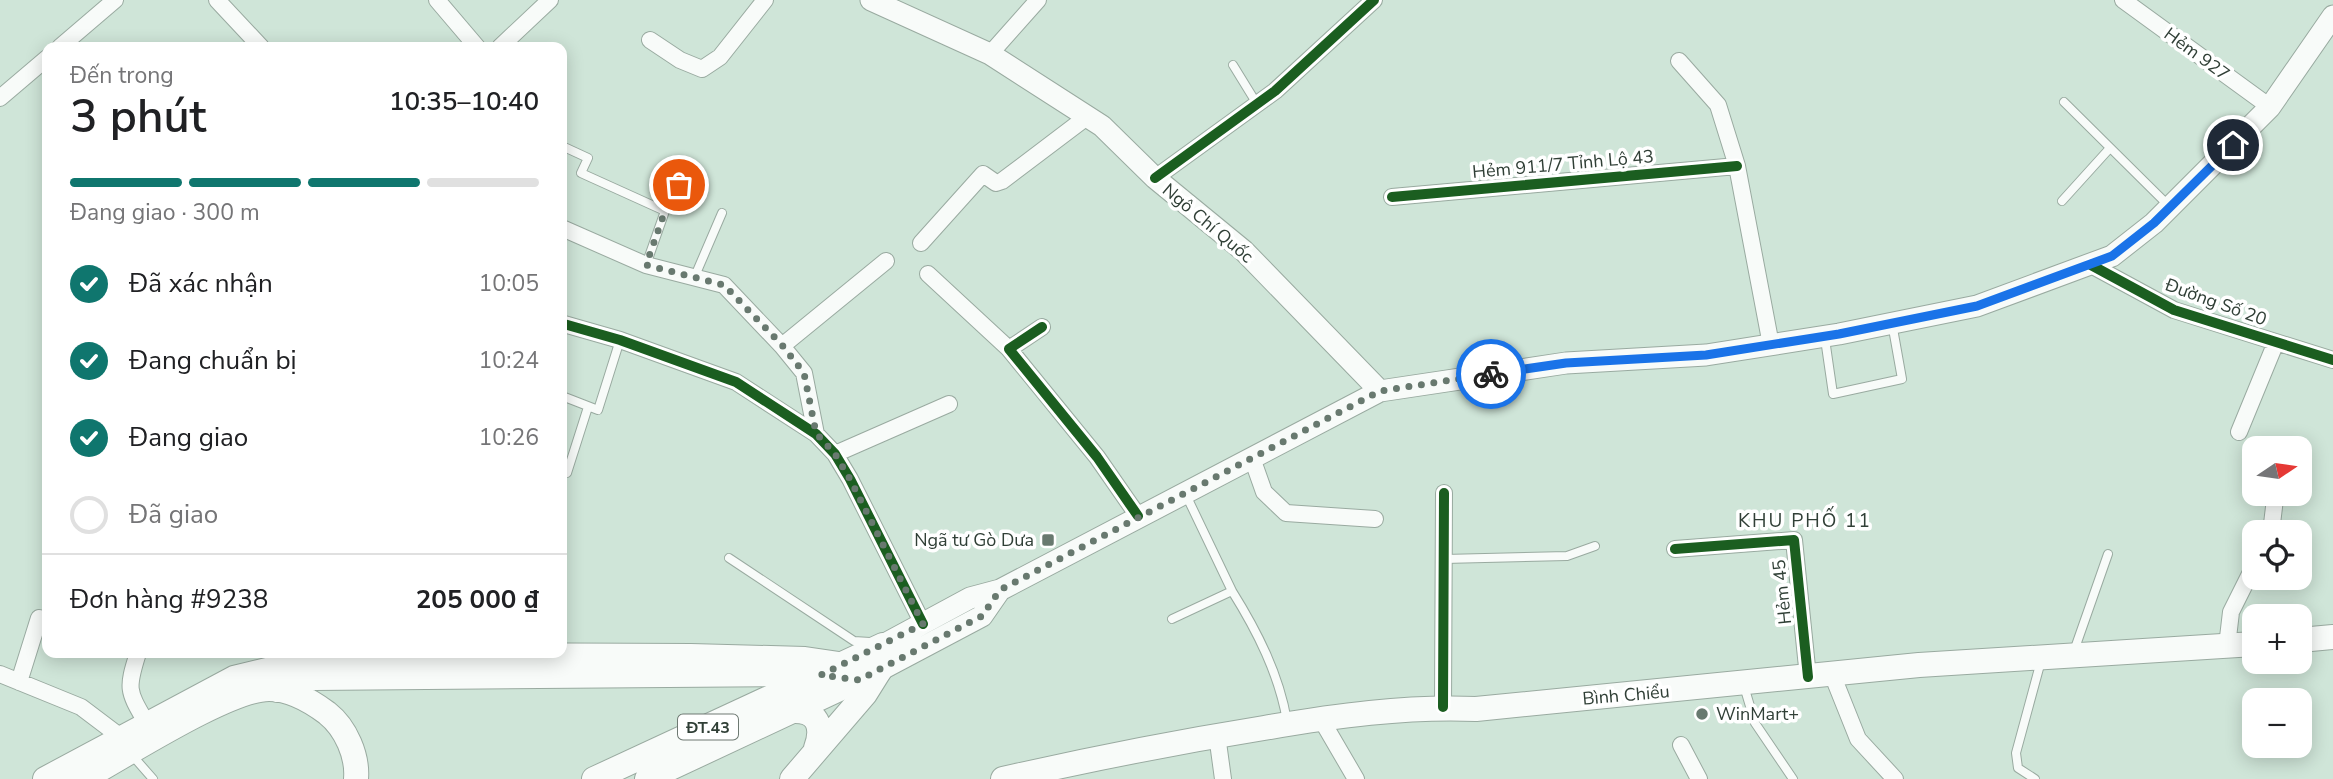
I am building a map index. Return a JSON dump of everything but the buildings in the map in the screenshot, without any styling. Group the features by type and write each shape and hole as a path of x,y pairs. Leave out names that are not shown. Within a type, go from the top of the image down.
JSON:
{"main road":[{"name":"Ngô Chí Quốc","path":"871,0 990,54 1088,117 1155,178 1244,251 1380,391"},
{"name":"ĐT.43","path":"861,671 883,645 970,598 1000,590 1380,391 1566,363 1706,355 1825,337 1977,306 2112,256 2170,207 2270,107 2333,16"},
{"name":"ĐT.43","path":"647,779 793,711 861,671 982,616 1000,590"},
{"path":"2312,639 2333,638"},
{"name":"Bình Chiểu","path":"1003,779 1065,772 1217,735 1321,719 1443,707 1476,709 1919,665 2242,645"},
{"path":"567,656 733,657 861,671"},
{"path":"44,779 126,746 234,678 292,664 378,658"},
{"name":"ĐT.43","path":"792,779 865,694 861,671"},
{"path":"277,690 285,684 314,678 821,675 861,671"},
{"name":"ĐT.43","path":"594,779 821,675"},
{"path":"152,732 249,691 277,690 302,697 333,717 352,748 357,768 356,779"},
{"path":"793,711 810,712 818,722 816,748"},
{"path":"83,779 126,746"}],"street":[{"path":"66,42 115,0"},
{"path":"217,0 256,42"},
{"path":"437,0 473,42"},
{"path":"504,42 550,0"},
{"path":"650,40 680,60 702,69 720,57 765,0"},
{"path":"990,54 1038,0"},
{"path":"1155,178 1257,104 1374,0"},
{"name":"Hẻm 927","path":"2123,0 2270,107"},
{"path":"1679,61 1718,105 1737,166 1771,345"},
{"path":"0,98 42,62"},
{"path":"921,243 983,174 999,182 1088,117"},
{"name":"Hẻm 911/7 Tỉnh Lộ 43","path":"1392,197 1737,166"},
{"path":"567,231 646,265 724,285 782,345 804,373 816,433"},
{"path":"782,345 886,261"},
{"name":"Đường Số 20","path":"2091,265 2174,310 2333,360"},
{"path":"928,274 1009,349 1074,428 1138,516"},
{"path":"567,325 620,340 736,382 816,433 835,454 923,624"},
{"path":"1009,349 1042,327"},
{"path":"2239,432 2276,342"},
{"path":"835,454 949,404"},
{"path":"1252,458 1264,492 1286,513 1375,519"},
{"path":"1443,707 1444,494"},
{"name":"Hẻm 45","path":"1675,550 1794,540 1820,676"},
{"path":"2227,646 2231,612 2242,590"},
{"path":"19,681 38,618"},
{"path":"137,658 129,692 152,732"},
{"path":"0,674 80,707 126,746"},
{"path":"1820,676 1858,739 1895,779"},
{"path":"1321,719 1356,779"},
{"path":"1217,735 1223,779"},
{"path":"1681,745 1699,779"}],"lane":[{"path":"1233,65 1257,104"},
{"path":"2064,102 2170,207"},
{"path":"567,148 588,158 581,173 665,211"},
{"path":"2062,201 2110,148"},
{"path":"646,265 665,211 679,185 695,194"},
{"path":"695,276 722,213"},
{"path":"1825,337 1833,394 1902,379 1892,323"},
{"path":"567,398 598,410 620,340"},
{"path":"567,472 588,407"},
{"path":"1184,492 1232,591 1267,655 1283,698 1288,724"},
{"path":"1444,559 1567,556 1595,546"},
{"path":"2072,657 2108,554"},
{"path":"729,558 854,641 883,645"},
{"path":"1172,619 1232,591"},
{"path":"2035,779 2018,768 2016,753 2042,659"},
{"path":"1743,684 1755,723 1793,779"},
{"path":"126,746 153,779"}],"cycle path":[{"path":"1155,178 1275,91 1374,0"},
{"path":"1392,197 1737,166"},
{"path":"2091,265 2174,310 2333,360"},
{"path":"567,325 620,340 736,382 816,434 835,454 850,479 923,624"},
{"path":"1042,327 1009,349 1097,457 1138,516"},
{"path":"1443,707 1444,493"},
{"path":"1675,549 1794,540 1808,677"}],"way so far":[{"path":"679,185 665,211 646,265 724,285 782,345 804,373 816,433 835,454 850,479 923,624 821,675 859,680 880,670 982,616 1000,590 1380,391 1404,385 1491,374"}],"place":[{"name":"Ngã tư Gò Dưa","path":"1048,540"},
{"name":"WinMart+","path":"1702,714"}],"district":[{"name":"KHU PHỐ 11","path":"1805,520"}],"route":[{"path":"1491,374 1566,363 1706,355 1839,334 1977,306 2112,256 2154,223 2233,145"}]}
